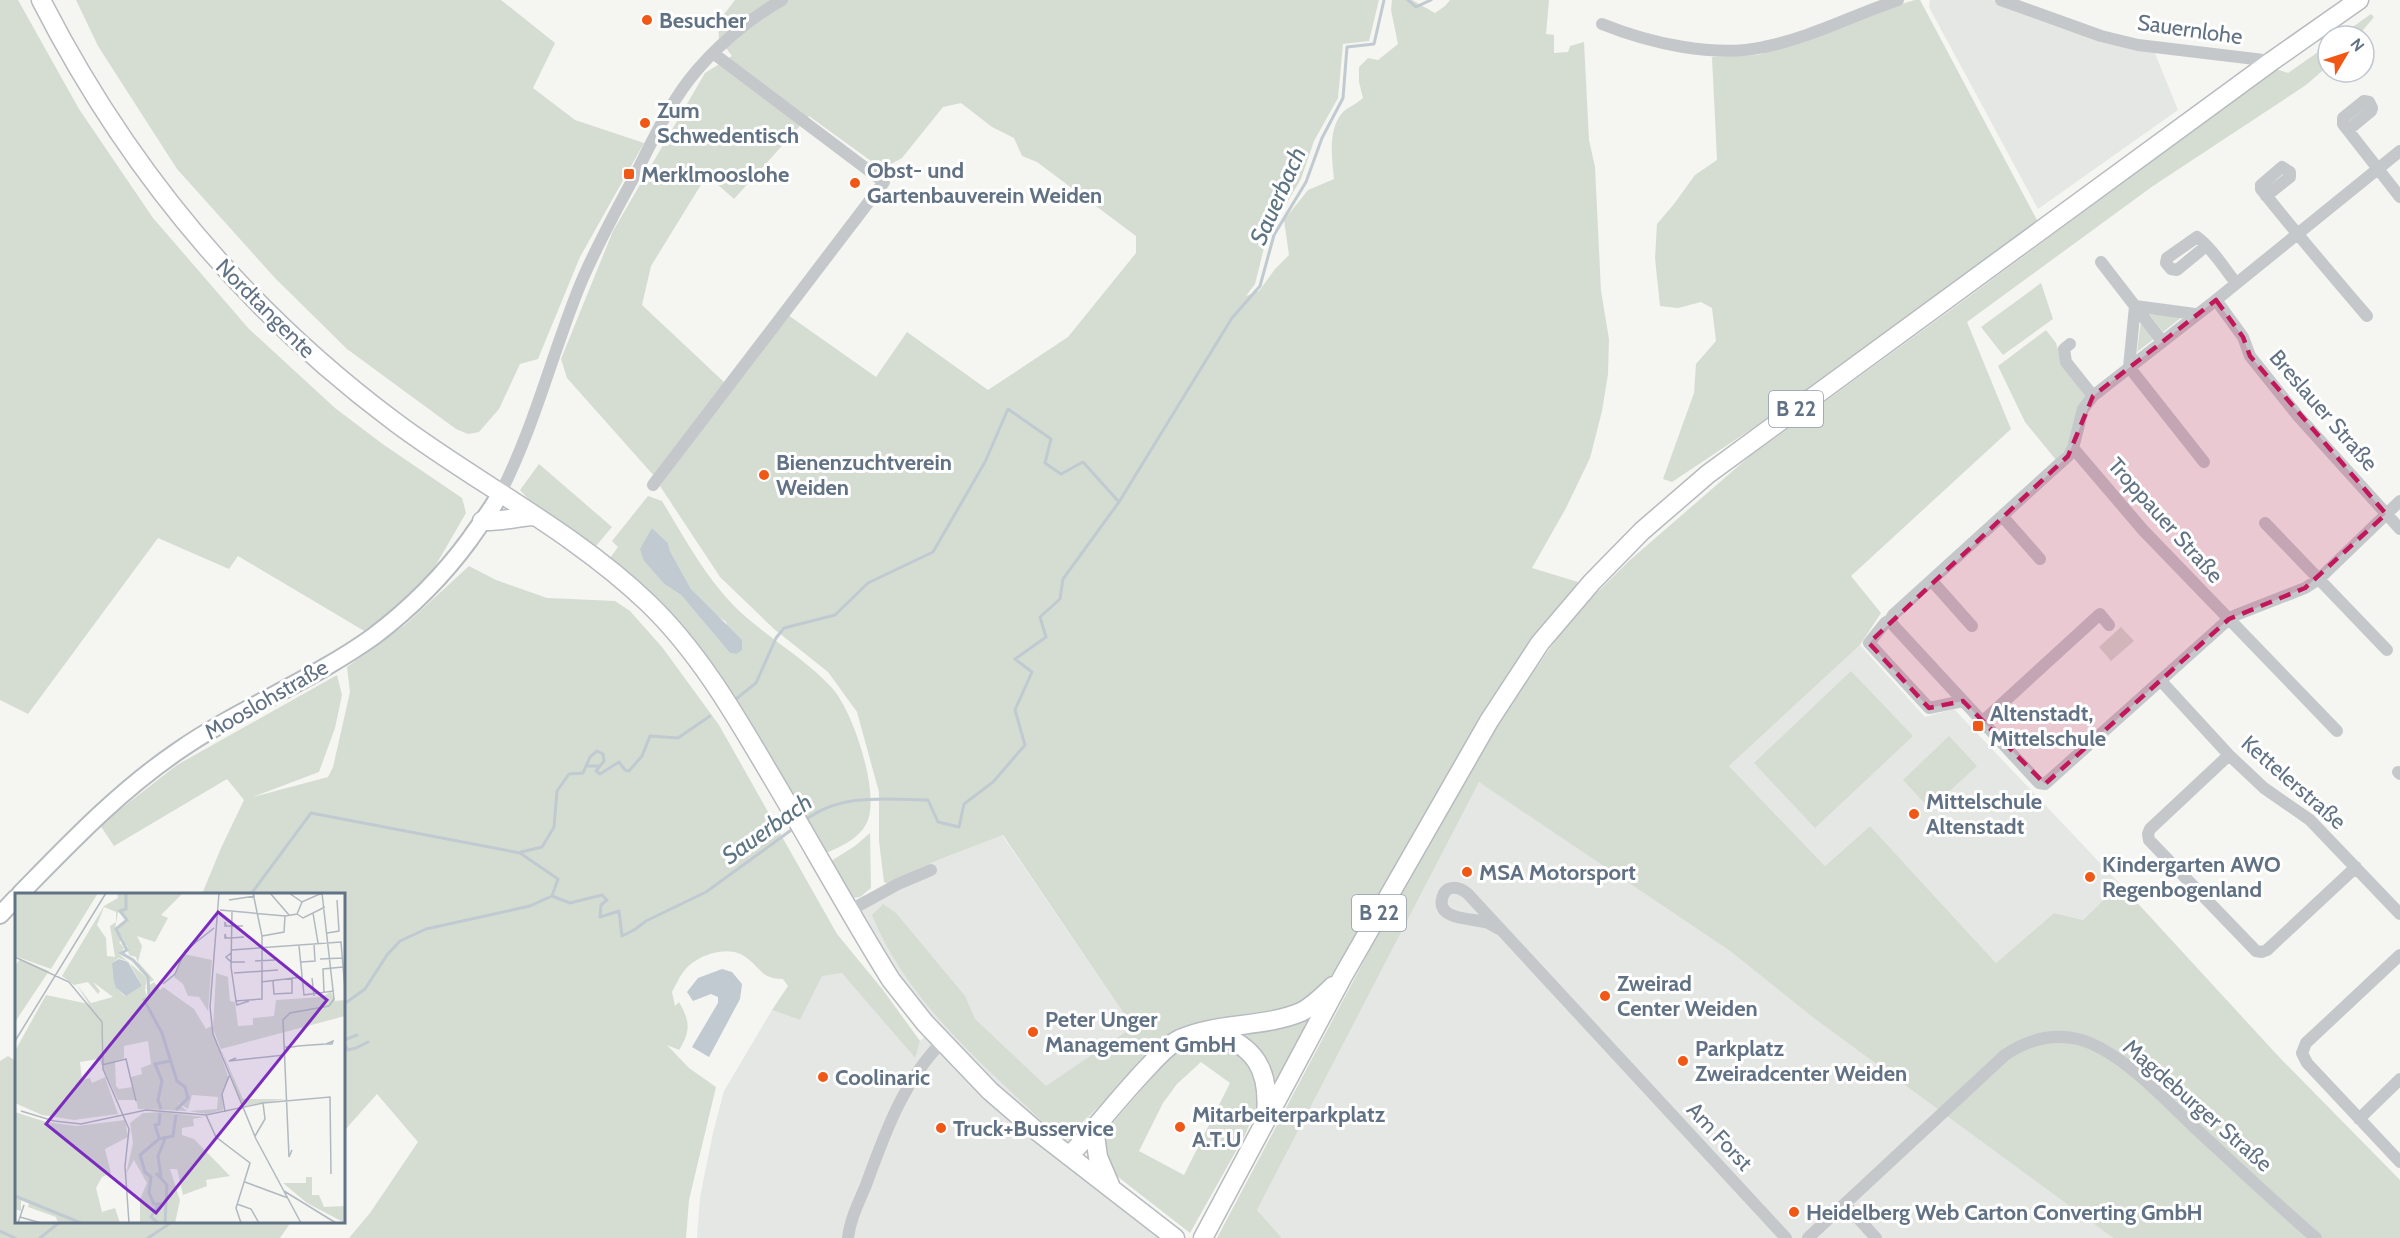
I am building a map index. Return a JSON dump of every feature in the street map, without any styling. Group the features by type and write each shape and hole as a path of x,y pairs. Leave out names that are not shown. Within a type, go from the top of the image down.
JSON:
{"main road":[{"name":"Nordtangente","path":"41,0 93,96 137,161 192,232 243,288 313,356 395,423 604,564 642,598 683,642 734,714 812,844 849,911"},
{"name":"B 22","path":"1203,1238 1343,976 1489,721 1540,643 1592,582 1642,531 1708,474 2272,61 2359,0"},
{"path":"482,521 495,522 510,517 534,516"},
{"path":"849,911 891,980 942,1042 990,1091 1175,1238"},
{"path":"1070,1156 1166,1049 1178,1040 1212,1031 1263,1023 1302,1011 1321,999 1343,976"},
{"path":"1212,1031 1231,1037 1240,1043 1249,1050 1259,1064 1266,1082 1265,1120"},
{"path":"1094,1128 1098,1156 1112,1189"}],"street":[{"path":"500,494 515,462 580,285 600,241 668,114 688,81 713,53 743,27 782,0"},
{"path":"1602,24 1635,37 1707,49 1763,48 1898,0"},
{"name":"Sauernlohe","path":"2001,0 2101,36 2138,45 2272,61"},
{"path":"653,485 884,182 713,53"},
{"path":"2348,130 2400,197"},
{"path":"1963,701 1929,708 1869,643 1893,615 2058,466 2073,448 2081,416 2093,396 2400,151"},
{"path":"2266,196 2367,315"},
{"path":"2206,246 2236,283"},
{"path":"2101,262 2162,341"},
{"name":"Breslauer Straße","path":"2216,300 2244,337 2250,356 2298,416 2400,529"},
{"path":"2136,306 2195,314"},
{"path":"2136,306 2129,367 2204,462"},
{"path":"2070,344 2064,349 2066,362 2093,396"},
{"name":"Troppauer Straße","path":"2073,448 2143,530 2337,731"},
{"name":"Mooslohstraße","path":"21,893 99,814 149,771 214,727 336,659 373,636 400,615 453,562 500,494"},
{"path":"1890,620 2039,783 2045,784 2229,619 2305,588 2319,579 2400,501"},
{"path":"2003,517 2040,559"},
{"path":"2265,523 2387,650"},
{"path":"1932,581 1972,626"},
{"path":"1982,722 2100,614 2109,625"},
{"name":"Kettelerstraße","path":"2161,681 2229,755 2264,788 2310,820 2400,914"},
{"path":"2229,755 2150,829 2148,834 2149,840 2256,951 2267,950 2356,867"},
{"path":"849,911 898,884 931,870"},
{"name":"Am Forst","path":"1501,930 1489,923 1448,914 1442,906 1443,895 1447,890 1455,887 1462,889 1501,930 1786,1238"},
{"path":"0,915 15,899"},
{"path":"2400,955 2302,1047 2307,1063 2400,1162"},
{"name":"Magdeburger Straße","path":"1845,1204 2005,1055 2029,1041 2049,1037 2079,1039 2097,1047 2138,1076 2316,1238"},
{"path":"848,1238 853,1216 902,1094 924,1061 942,1042"},
{"path":"2359,1119 2400,1079"},
{"path":"1808,1238 1845,1204 1876,1238"}],"highlighted area":[{"path":"2216,300 2243,337 2250,356 2386,514 2305,588 2229,619 2045,784 1963,701 1929,708 1869,643 2068,456 2093,396"}],"shaded area":[{"path":"0,0 18,0 79,109 153,218 249,329 335,408 384,445 462,498 466,513 426,582 366,632 238,556 229,569 158,538 28,714 0,700"},
{"path":"76,0 501,0 555,43 533,88 575,120 644,143 580,257 538,359 520,364 499,409 479,432 468,434 456,429 347,349 275,278 177,169 98,46"},
{"path":"735,0 1379,0 1369,41 1343,44 1338,98 1314,141 1301,179 1267,236 1255,284 1246,296 1259,291 1289,255 1284,220 1308,190 1334,179 1333,134 1344,111 1363,98 1359,82 1359,67 1368,58 1378,60 1398,44 1391,10 1392,0 1412,0 1435,13 1450,0 1549,0 1546,34 1554,35 1554,53 1568,52 1570,46 1584,42 1589,140 1595,167 1601,291 1609,339 1608,374 1602,411 1590,458 1566,508 1532,568 1578,582 1479,724 1331,976 1316,997 1153,1056 1071,1132 1059,1134 1048,1127 949,1030 905,976 887,947 872,915 883,904 896,913 965,996 975,1019 1046,1086 1133,1027 1003,835 938,860 888,884 884,882 879,841 879,792 857,712 828,672 774,629 720,577 660,486 788,315 876,377 907,332 988,390 1068,337 1136,253 1136,236 1037,162 1022,156 1014,138 992,127 961,103 943,107 902,158 882,169 809,116 734,199 707,175 651,266 642,305 725,383 655,477 567,378 561,359 613,231 705,73 732,56 719,39 718,22"},
{"path":"1920,0 2038,222 1759,424 1672,482 1663,479 1694,393 1696,364 1716,341 1712,308 1701,302 1678,308 1660,306 1655,258 1657,224 1695,175 1717,160 1712,57 1757,55 1791,45 1872,13"},
{"path":"1930,0 1993,0 2092,37 2154,51 2178,110 2038,209 1929,7"},
{"path":"2371,14 2374,17 2368,24 2357,24"},
{"path":"2316,53 2316,76 2306,85 2153,186 1967,322 2011,429 1851,576 1881,613 1860,645 1729,766 1825,866 1870,826 1996,963 2054,913 2083,920 2120,884 2280,1058 2400,1180 2400,1238 2113,1238 1815,1019 1730,951 1479,782 1257,1210 1282,1238 1217,1238 1464,772 1571,618 1630,560 1750,456 2276,69 2288,73"},
{"path":"2041,283 2053,319 2003,355 1981,327"},
{"path":"2149,314 2182,317 2163,332"},
{"path":"2141,320 2155,338 2137,352"},
{"path":"2046,330 2056,343 2060,357 2088,394 2068,446 2056,460 2025,422 1998,366"},
{"path":"539,464 612,527 596,546 531,502 520,490"},
{"path":"648,496 662,501 704,569 723,594 746,617 809,666 832,688 856,732 867,771 870,790 868,820 856,837 826,853 748,721 704,658 650,593 610,558 618,547 612,541","holes":["652,528 668,543 691,589 712,612 726,622 736,654 730,653 681,595 664,584 644,561"]},
{"path":"652,528 668,543 691,589 742,640 742,650 736,654 730,653 681,595 664,584 644,561 640,549"},
{"path":"469,566 496,580 547,598 615,601 630,611 662,647 719,725 837,934 883,990 920,1041 915,1058 842,973 822,976 800,1020 772,1010 788,986 783,979 765,975 744,956 729,951 712,953 690,965 682,973 672,992 675,1006 679,1002 687,1021 686,1037 679,1050 667,1045 689,1068 716,1087 689,1200 686,1238 349,1238 370,1213 418,1142 377,1094 345,1130 345,893 202,893 244,800 227,779 114,846 100,825 177,765 337,675 342,695 335,728 319,772 253,797 328,777 333,767 350,692 347,667 406,624"},
{"path":"2121,627 2134,641 2111,661 2099,647"},
{"name":"Mittelschule Altenstadt","path":"1860,645 1925,717 1954,709 2120,884 2083,920 2054,913 1996,963 1870,826 1825,866 1729,766"},
{"path":"1851,671 1913,736 1815,828 1754,763"},
{"path":"1949,736 1977,766 1930,809 1903,780"},
{"path":"1479,781 1730,951 1815,1019 2113,1238 1282,1238 1257,1210"},
{"path":"870,833 871,888 860,897 853,898 831,861 855,846"},
{"path":"1002,835 1153,1056 1079,1130 1059,1160 1158,1238 697,1238 700,1197 724,1091 772,1010 800,1020 822,975 843,973 914,1057 920,1041 938,1025 909,988 851,902 938,860"},
{"path":"722,969 732,972 742,984 740,999 709,1057 692,1047 718,1003 718,997 711,994 693,1001 687,992 698,978"},
{"path":"1319,1009 1272,1095 1233,1031"},
{"path":"1215,1039 1242,1054 1259,1083 1257,1106 1245,1135 1190,1233 1113,1173 1104,1147 1106,1131 1173,1053 1193,1040","holes":["1201,1062 1230,1083 1184,1175 1139,1151 1163,1103 1177,1084"]},
{"path":"8,1056 15,1060 15,1223 290,1223 280,1238 0,1238 0,1061"}],"waterway":[{"name":"Sauerbach","path":"804,821 818,812 847,802 879,799 928,800 938,822 959,827 964,804 993,782 1025,745 1015,710 1032,672 1015,659 1046,637 1040,617 1060,599 1063,579 1119,502 1232,318 1260,286 1274,235 1306,182 1322,138 1343,98 1347,47 1374,44 1384,0"},
{"name":"Sauerbach","path":"1408,0 1416,7 1431,0"},
{"name":"Sauerbach","path":"736,699 756,683 776,638 784,628 835,615 868,583 933,552 985,462 1008,409 1051,439 1045,463 1061,474 1083,462 1119,502"},
{"name":"Sauerbach","path":"521,852 542,847 554,827 557,791 569,774 583,773 590,757 597,751 603,754 604,761 596,771 600,774 619,762 625,770 629,771 642,756 650,736 678,738 710,716"},
{"name":"Sauerbach","path":"587,766 600,766"},
{"name":"Sauerbach","path":"252,893 311,813 520,853 558,879 552,896 570,903 602,895 607,900 601,905 600,917 619,911 622,936 646,921 706,892 794,828"},
{"path":"345,1003 365,989 387,955 400,941 426,929 530,906 552,896"},
{"name":"Sauerbach","path":"345,1040 357,1035"},
{"name":"Sauerbach","path":"345,1045 348,1050 368,1042"},
{"name":"Sauerbach","path":"40,1238 59,1223"},
{"name":"Sauerbach","path":"148,1238 170,1223"},
{"name":"Sauerbach","path":"0,1231 15,1238"}],"place":[{"name":"Besucher","path":"647,20"},
{"name":"Zum Schwedentisch","path":"645,123"},
{"name":"Merklmooslohe","path":"629,174"},
{"name":"Obst- und Gartenbauverein Weiden","path":"855,183"},
{"name":"Bienenzuchtverein Weiden","path":"764,475"},
{"name":"Altenstadt, Mittelschule","path":"1978,726"},
{"name":"Mittelschule Altenstadt","path":"1914,814"},
{"name":"MSA Motorsport","path":"1467,872"},
{"name":"Kindergarten AWO Regenbogenland","path":"2090,877"},
{"name":"Zweirad Center Weiden","path":"1605,996"},
{"name":"Peter Unger Management GmbH","path":"1033,1032"},
{"name":"Parkplatz Zweiradcenter Weiden","path":"1683,1061"},
{"name":"Coolinaric","path":"823,1077"},
{"name":"Mitarbeiterparkplatz A.T.U","path":"1180,1127"},
{"name":"Truck+Busservice","path":"941,1128"},
{"name":"Heidelberg Web Carton Converting GmbH","path":"1794,1212"}]}
